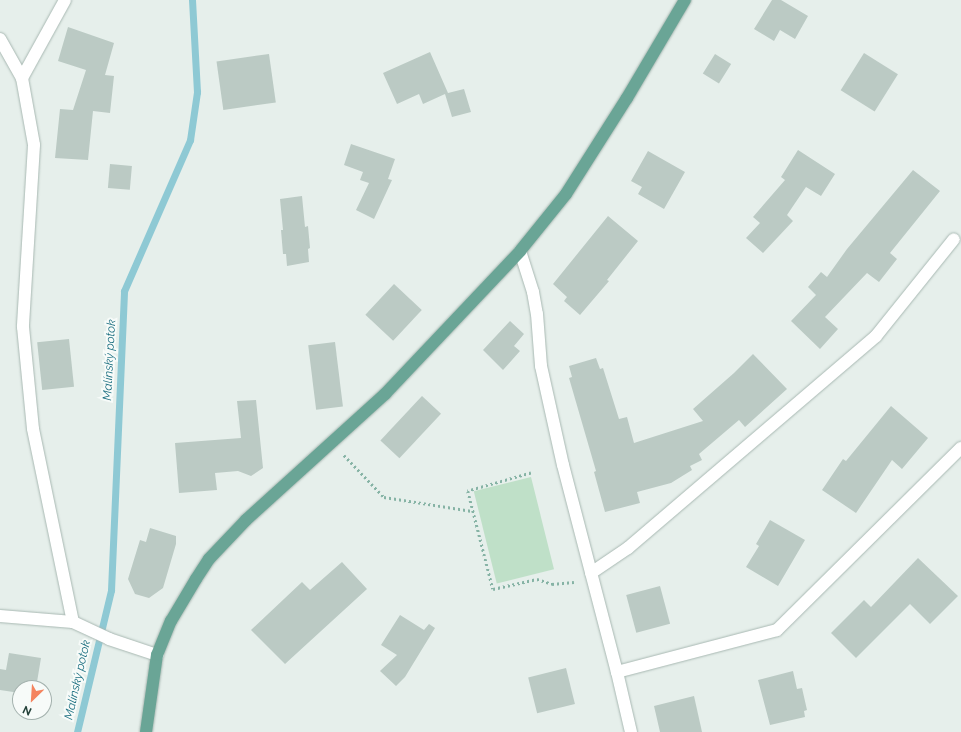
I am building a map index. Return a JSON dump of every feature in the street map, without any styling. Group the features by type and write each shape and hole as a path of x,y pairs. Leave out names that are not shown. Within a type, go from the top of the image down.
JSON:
{"main road":[{"path":"146,732 157,655 171,621 196,579 210,559 246,520 385,394 520,251 566,194 627,98 685,0"}],"street":[{"path":"22,78 65,0"},
{"path":"0,39 22,78 34,145 23,327 33,429 73,622"},
{"path":"592,575 628,548 876,336 954,239"},
{"path":"520,251 536,306 541,366 558,442 631,732"},
{"path":"617,672 777,630 961,448"},
{"path":"0,616 73,622 109,639 157,655"}],"path":[{"path":"343,453 384,497 472,511"},
{"path":"531,473 468,491 493,589 536,579 559,584 592,575"}],"green space":[{"path":"531,477 554,569 497,583 474,491"}],"building":[{"path":"772,0 781,0 808,16 795,39 780,30 774,41 754,29"},
{"path":"68,27 114,43 105,75 114,76 110,113 93,111 88,160 55,158 60,109 73,110 86,70 58,61"},
{"path":"430,52 448,93 464,89 471,112 452,117 445,94 423,104 419,94 397,104 383,73"},
{"path":"864,53 898,74 875,112 841,90"},
{"path":"269,54 276,103 223,110 217,61"},
{"path":"715,54 731,64 719,84 703,74"},
{"path":"351,144 395,159 388,179 392,180 374,219 356,210 369,183 360,180 363,172 344,165"},
{"path":"798,150 835,174 821,196 806,187 787,215 793,221 763,253 746,238 760,223 753,217 785,180 781,177"},
{"path":"648,151 685,172 664,209 638,194 642,187 631,181"},
{"path":"110,164 132,166 130,190 108,188"},
{"path":"913,170 940,191 890,253 897,259 879,282 867,273 825,317 838,329 820,349 791,321 816,295 808,287 821,272 827,277 847,249"},
{"path":"302,196 305,227 308,226 310,248 308,249 309,262 287,266 286,254 283,254 281,230 283,230 280,199"},
{"path":"608,216 638,241 607,280 609,281 580,315 564,301 567,297 553,284"},
{"path":"394,284 422,310 393,341 365,315"},
{"path":"510,321 524,334 514,346 520,351 503,370 483,350"},
{"path":"69,339 74,387 42,390 37,342"},
{"path":"335,342 343,407 316,410 308,345"},
{"path":"753,354 787,389 745,427 739,420 699,454 702,460 690,466 692,470 671,483 637,492 640,503 605,512 594,472 596,471 569,378 572,377 569,366 596,358 600,369 603,368 619,419 627,417 634,443 703,421 693,409"},
{"path":"422,396 441,414 399,458 380,441"},
{"path":"256,400 263,468 251,476 238,471 215,473 217,490 179,493 175,443 241,438 237,401"},
{"path":"891,406 928,438 902,469 892,460 856,513 822,490 843,459 846,461"},
{"path":"770,520 805,540 778,586 746,567 759,546 756,544"},
{"path":"150,528 176,536 176,544 163,588 149,598 135,594 128,579 140,540 146,542"},
{"path":"918,558 958,596 930,624 910,604 856,658 831,633 864,600 871,607"},
{"path":"342,562 367,589 285,664 251,630 302,582 310,590"},
{"path":"660,586 670,624 636,633 626,595"},
{"path":"400,615 424,630 429,624 435,628 405,677 396,686 380,671 397,655 381,645"},
{"path":"9,653 41,658 37,680 12,680 12,692 0,690 0,669 6,670"},
{"path":"566,668 575,704 537,713 528,677"},
{"path":"793,671 797,689 802,688 807,710 804,711 805,717 770,725 758,680"},
{"path":"694,696 702,732 660,732 654,706"}],"waterway":[{"name":"Malínský potok","path":"77,732 111,590 124,291 190,140 197,92 192,0"}]}
